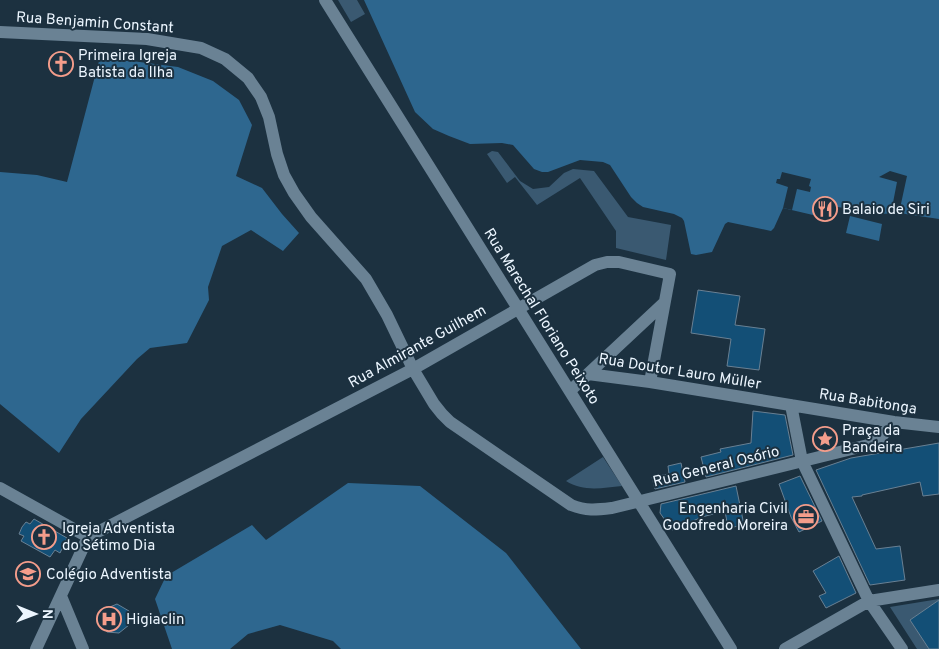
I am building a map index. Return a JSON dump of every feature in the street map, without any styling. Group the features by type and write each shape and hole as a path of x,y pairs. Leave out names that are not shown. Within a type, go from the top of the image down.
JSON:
{"street":[{"name":"Rua Marechal Floriano Peixoto","path":"325,0 731,649"},
{"name":"Rua Benjamin Constant","path":"0,32 147,39 201,48 225,59 248,78 261,97 284,175 294,193 311,217 366,279 387,315 413,369 442,414 450,422 571,505 583,509 599,509 639,502"},
{"name":"Rua Almirante Guilhem","path":"88,537 413,369 595,265 619,262 670,274 650,382"},
{"path":"588,374 664,303"},
{"name":"Rua Doutor Lauro Müller","path":"570,391 588,374 791,405"},
{"path":"791,405 802,461 869,601 902,649"},
{"name":"Rua Babitonga","path":"791,405 894,422 939,427"},
{"path":"802,461 868,445 880,438 894,422"},
{"name":"Rua General Osório","path":"639,502 802,461"},
{"path":"0,488 88,537 36,649"},
{"path":"785,649 869,601 939,590"},
{"path":"61,596 83,649"}],"shaded area":[{"path":"338,0 357,0 365,14 351,22"},
{"path":"364,0 939,0 939,219 899,213 880,214 826,205 819,206 813,215 783,208 771,231 728,222 725,224 712,252 691,254 682,218 674,214 643,207 637,203 610,165 603,162 580,160 548,172 542,172 534,169 513,145 502,143 470,144 433,129 415,112"},
{"path":"99,61 132,61 178,67 213,81 239,100 252,125 236,176 262,188 299,233 283,251 251,230 222,246 208,287 209,300 187,343 150,348 137,359 81,419 59,453 0,404 0,172 37,175 67,182"},
{"path":"492,151 498,152 520,181 533,189 549,187 564,173 573,169 594,171 628,217 671,225 666,260 616,248 616,231 580,178 537,205 515,177 507,183 487,154"},
{"path":"850,216 882,224 879,241 846,233"},
{"path":"603,457 622,486 586,488 566,481"},
{"path":"348,483 420,486 506,553 581,649 341,649 333,641 280,625 248,634 230,649 172,649 155,599 166,576 252,525 266,540"},
{"path":"939,599 939,649 917,649 890,607"}],"pier":[{"path":"890,171 907,176 899,213 891,213 897,182 879,177"},
{"path":"782,172 811,179 810,192 797,189 792,210 783,208 788,187 776,183 777,179 780,179"}],"building":[{"path":"698,290 740,296 735,325 765,329 759,370 727,366 731,339 691,333"},
{"path":"753,411 785,415 793,455 706,477 701,457 721,452 720,449 751,443"},
{"path":"939,443 939,494 923,496 920,482 852,497 876,549 900,546 905,580 870,585 816,470 851,458"},
{"path":"681,463 685,482 655,489 652,477 669,474 668,466"},
{"path":"800,476 822,521 799,532 791,517 779,484"},
{"path":"736,486 744,525 728,528 725,511 702,517 672,530 660,513 661,504"},
{"name":"Igreja Adventista do Sétimo Dia","path":"34,519 67,538 60,553 55,550 50,557 21,541 24,536 19,534 22,527 26,522 30,524"},
{"path":"839,556 856,593 826,608 819,596 826,593 813,571"},
{"path":"939,600 939,649 929,649 910,620"},
{"path":"117,604 129,611 129,625 119,633 107,632 102,620 105,609"}],"place":[{"name":"Primeira Igreja Batista da Ilha","path":"61,64"},
{"name":"Balaio de Siri","path":"825,209"},
{"name":"Praça da Bandeira","path":"825,439"},
{"name":"Engenharia Civil Godofredo Moreira","path":"806,517"},
{"name":"Igreja Adventista do Sétimo Dia","path":"44,537"},
{"name":"Colégio Adventista","path":"28,574"},
{"name":"Higiaclin","path":"109,619"}]}
